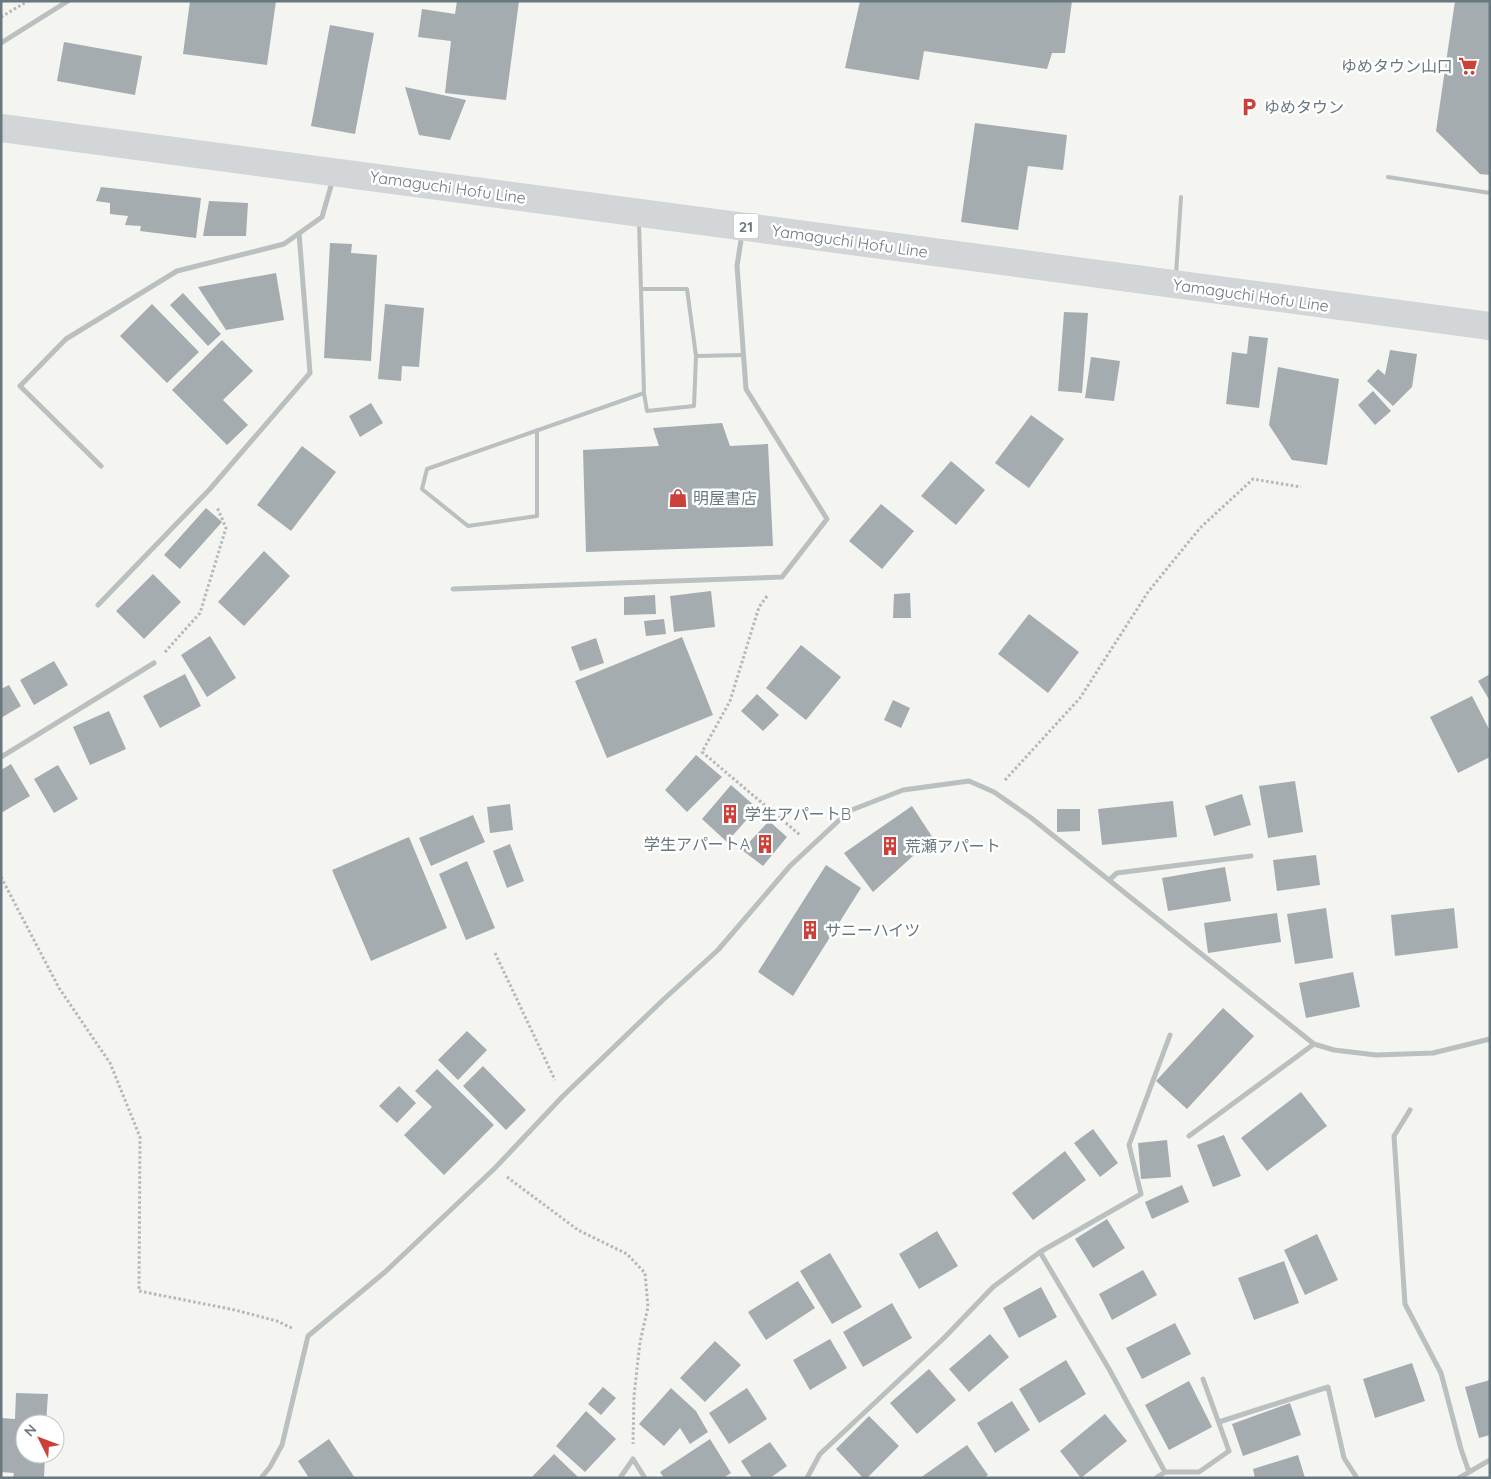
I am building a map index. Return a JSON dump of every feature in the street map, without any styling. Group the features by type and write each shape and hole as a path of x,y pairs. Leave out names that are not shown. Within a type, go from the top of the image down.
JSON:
{"main road":[{"name":"Yamaguchi Hofu Line","path":"1,128 1490,326"}],"street":[{"path":"1,43 68,1"},
{"path":"101,466 20,386 66,340 177,271 284,244 322,217 335,172"},
{"path":"453,589 782,577 827,519 746,389 737,266 743,226"},
{"path":"98,605 210,489 310,374 299,233"},
{"path":"1,758 154,663"},
{"path":"261,1478 282,1445 308,1336 385,1272 495,1168 563,1096 718,950 790,866 849,810 903,790 969,781 994,792 1030,817 1314,1044 1334,1050 1376,1055 1433,1053 1490,1039"},
{"path":"1109,880 1117,873 1251,856"},
{"path":"807,1478 820,1454 944,1338 993,1287 1040,1252 1141,1194 1129,1145 1170,1035"},
{"path":"1189,1136 1314,1044"},
{"path":"1410,1110 1394,1136 1405,1304 1441,1373 1469,1472"},
{"path":"1040,1252 1109,1369 1165,1472"},
{"path":"1156,1478 1165,1472 1199,1472 1229,1451 1203,1379"},
{"path":"1218,1422 1328,1387 1344,1458 1357,1478"},
{"path":"620,1478 633,1459 645,1478"},
{"path":"1460,1478 1490,1460"}],"lane":[{"path":"1388,177 1490,193"},
{"path":"1176,284 1181,197"},
{"path":"639,212 641,289 644,393 647,411 694,406 696,356 687,289 641,289"},
{"path":"696,356 744,355"},
{"path":"537,430 537,516 468,526 422,489 427,469 537,430 644,393"}],"path":[{"path":"1,17 28,1"},
{"path":"994,792 1080,698 1148,592 1200,528 1253,480 1301,487"},
{"path":"154,663 200,613 226,528 210,489"},
{"path":"782,577 759,607 730,701 702,752 812,845"},
{"path":"1,878 59,988 110,1063 140,1136 139,1291 236,1310 277,1321 308,1336"},
{"path":"495,954 563,1096"},
{"path":"495,1168 578,1230 627,1254 645,1273 648,1307 640,1342 634,1396 633,1459"}],"building":[{"path":"190,1 276,1 267,65 183,54"},
{"path":"457,1 519,1 506,100 445,93 451,41 418,37 422,9 455,14"},
{"path":"860,1 1072,1 1065,53 1052,53 1047,69 924,51 919,80 845,68"},
{"name":"ゆめタウン山口","path":"1455,1 1490,1 1490,175 1480,174 1436,131"},
{"path":"330,25 374,33 355,134 311,126"},
{"path":"64,42 142,56 135,95 57,81"},
{"path":"405,87 466,100 450,140 419,135"},
{"path":"975,123 1067,135 1063,170 1028,166 1018,230 961,222"},
{"path":"101,187 201,198 196,238 140,231 141,226 125,225 128,216 110,214 110,203 96,201"},
{"path":"209,201 248,203 246,236 203,236"},
{"path":"330,243 352,244 351,253 377,255 371,361 324,358"},
{"path":"276,273 284,320 226,330 198,287"},
{"path":"183,293 221,334 208,346 170,305"},
{"path":"152,304 199,352 167,383 120,336"},
{"path":"385,304 424,308 419,367 402,366 401,381 378,379"},
{"path":"1064,312 1088,313 1082,393 1058,391"},
{"path":"1249,336 1268,338 1259,408 1226,404 1232,352 1247,354"},
{"path":"222,340 253,371 223,400 248,425 227,445 172,390"},
{"path":"1390,350 1417,354 1412,387 1393,406 1367,381 1378,369 1385,375"},
{"path":"1091,357 1120,361 1114,401 1085,398"},
{"path":"1278,367 1339,379 1327,465 1292,460 1269,425"},
{"path":"1373,391 1391,411 1375,425 1358,405"},
{"path":"371,403 383,423 360,437 349,416"},
{"path":"1031,415 1064,439 1029,488 995,463"},
{"name":"明屋書店","path":"722,423 730,446 768,444 773,546 586,552 583,450 659,446 653,428"},
{"path":"302,446 336,472 291,531 257,505"},
{"path":"951,461 985,490 956,525 921,496"},
{"path":"881,504 914,531 882,569 849,541"},
{"path":"206,508 222,522 180,569 164,555"},
{"path":"264,551 290,576 244,626 218,602"},
{"path":"153,574 181,602 144,639 116,611"},
{"path":"711,591 715,627 674,632 670,596"},
{"path":"910,593 911,618 893,618 894,594"},
{"path":"655,595 656,614 624,615 624,597"},
{"path":"1029,614 1079,652 1048,693 998,654"},
{"path":"664,619 666,634 646,636 644,621"},
{"path":"210,636 236,678 207,697 181,655"},
{"path":"682,637 713,715 607,758 575,681"},
{"path":"596,638 604,663 580,671 571,647"},
{"path":"801,645 841,677 806,720 766,688"},
{"path":"54,661 68,685 34,705 20,680"},
{"path":"185,674 201,706 160,728 143,696"},
{"path":"1490,674 1490,701 1478,681"},
{"path":"9,685 21,706 1,718 1,689"},
{"path":"757,694 779,715 763,731 741,711"},
{"path":"1472,696 1490,731 1490,757 1458,773 1430,717"},
{"path":"893,700 910,708 901,728 884,720"},
{"path":"109,711 126,749 90,765 73,727"},
{"path":"696,755 722,777 687,812 665,790"},
{"path":"11,764 30,796 1,813 1,770"},
{"path":"58,765 78,799 54,813 34,779"},
{"path":"1295,781 1303,832 1268,838 1259,786"},
{"name":"学生アパートB","path":"731,785 757,808 727,842 702,819"},
{"path":"1242,794 1251,825 1214,836 1205,806"},
{"path":"1173,801 1177,837 1102,845 1098,809"},
{"path":"510,804 513,830 490,833 487,807"},
{"name":"荒瀬アパート","path":"912,806 933,838 873,892 844,853"},
{"path":"1057,809 1080,809 1080,831 1057,832"},
{"path":"473,815 485,842 431,866 419,838"},
{"name":"学生アパートA","path":"769,821 787,837 763,866 742,850"},
{"path":"409,837 447,928 371,961 332,870"},
{"path":"510,844 524,881 507,888 493,851"},
{"path":"1316,855 1320,885 1277,891 1273,860"},
{"path":"467,861 495,928 466,940 439,874"},
{"name":"サニーハイツ","path":"826,865 861,888 793,996 758,972"},
{"path":"1225,867 1231,901 1168,911 1162,878"},
{"path":"1326,908 1333,958 1295,964 1287,914"},
{"path":"1454,908 1458,948 1395,956 1391,915"},
{"path":"1277,913 1281,942 1208,953 1204,923"},
{"path":"1353,972 1360,1007 1306,1018 1299,983"},
{"path":"1223,1008 1254,1036 1187,1109 1156,1081"},
{"path":"467,1031 487,1050 458,1080 438,1060"},
{"path":"483,1066 526,1110 506,1130 463,1086"},
{"path":"437,1069 494,1125 444,1175 404,1135 432,1107 415,1091"},
{"path":"399,1086 416,1103 397,1123 379,1106"},
{"path":"1301,1092 1327,1126 1267,1171 1241,1138"},
{"path":"1093,1129 1118,1163 1100,1177 1074,1143"},
{"path":"1224,1135 1241,1176 1213,1187 1197,1145"},
{"path":"1167,1140 1171,1177 1141,1179 1138,1143"},
{"path":"1065,1151 1086,1180 1033,1220 1012,1193"},
{"path":"1182,1185 1189,1202 1152,1219 1145,1202"},
{"path":"1107,1219 1125,1248 1093,1268 1075,1239"},
{"path":"937,1231 958,1266 919,1289 899,1254"},
{"path":"1317,1234 1338,1280 1305,1295 1284,1250"},
{"path":"830,1253 862,1307 832,1324 800,1271"},
{"path":"1284,1261 1299,1303 1254,1320 1238,1278"},
{"path":"1143,1270 1157,1295 1112,1320 1099,1294"},
{"path":"798,1281 815,1308 766,1340 748,1312"},
{"path":"1041,1287 1057,1317 1019,1338 1003,1308"},
{"path":"892,1303 912,1338 863,1367 843,1332"},
{"path":"1175,1323 1191,1354 1142,1379 1126,1348"},
{"path":"990,1334 1009,1357 969,1392 949,1369"},
{"path":"830,1339 847,1368 810,1390 793,1360"},
{"path":"715,1341 741,1365 705,1402 680,1378"},
{"path":"1066,1360 1086,1394 1039,1423 1019,1389"},
{"path":"1412,1363 1425,1401 1375,1418 1363,1379"},
{"path":"929,1369 956,1400 917,1434 890,1403"},
{"path":"1490,1380 1490,1435 1479,1438 1465,1387"},
{"path":"1189,1381 1212,1427 1169,1450 1145,1405"},
{"path":"603,1387 616,1398 601,1415 588,1404"},
{"path":"671,1388 696,1411 708,1432 690,1444 680,1428 664,1446 639,1424"},
{"path":"747,1388 767,1419 729,1444 709,1413"},
{"path":"16,1393 48,1394 47,1414 15,1414"},
{"path":"1012,1401 1030,1430 995,1453 977,1423"},
{"path":"1290,1403 1301,1435 1243,1456 1232,1424"},
{"path":"586,1411 616,1439 585,1472 556,1446"},
{"path":"1105,1414 1127,1441 1081,1478 1060,1451"},
{"path":"869,1416 899,1446 867,1478 863,1478 836,1449"},
{"path":"1,1418 15,1419 15,1464 45,1464 44,1478 13,1478 14,1473 1,1472"},
{"path":"329,1439 355,1478 309,1478 298,1461"},
{"path":"710,1439 731,1473 723,1478 664,1478 660,1472"},
{"path":"770,1442 787,1466 770,1478 752,1478 741,1461"},
{"path":"967,1445 988,1475 984,1478 920,1478"},
{"path":"554,1454 579,1478 531,1478"},
{"path":"1298,1455 1305,1478 1255,1478 1253,1469"}],"place":[{"name":"ゆめタウン山口","path":"1468,66"},
{"name":"ゆめタウン","path":"1249,107"},
{"name":"明屋書店","path":"678,498"},
{"name":"学生アパートB","path":"730,814"},
{"name":"学生アパートA","path":"765,844"},
{"name":"荒瀬アパート","path":"890,846"},
{"name":"サニーハイツ","path":"810,930"}]}
